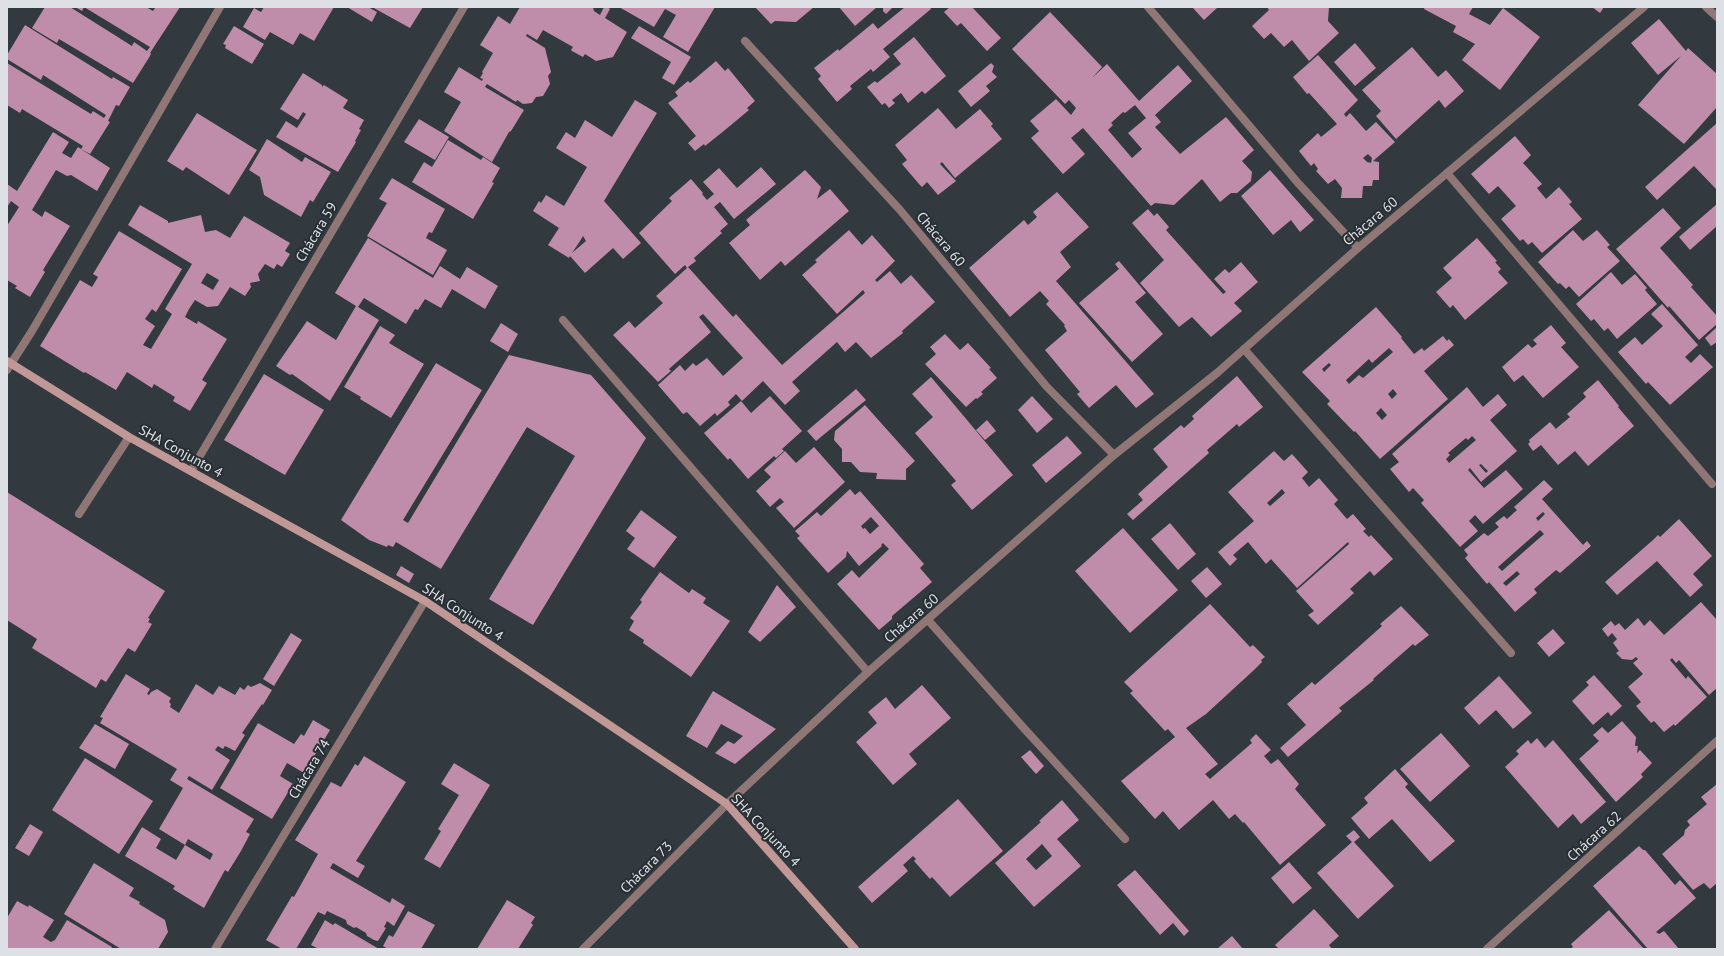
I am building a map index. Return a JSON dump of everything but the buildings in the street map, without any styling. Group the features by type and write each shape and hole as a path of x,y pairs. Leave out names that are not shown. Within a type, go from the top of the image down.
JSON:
{"street":[{"path":"8,365 32,331 220,7"},
{"name":"Chácara 59","path":"191,471 464,7"},
{"path":"1148,7 1298,184 1358,248"},
{"name":"Chácara 60","path":"727,804 868,672 1114,455 1217,373 1358,248 1644,7"},
{"path":"1706,7 1717,17"},
{"name":"Chácara 60","path":"745,41 900,210 1047,387 1114,455"},
{"path":"1447,173 1712,484"},
{"path":"563,320 868,672"},
{"path":"1244,349 1511,653"},
{"name":"SHA Conjunto 4","path":"8,365 129,437 424,601 727,804 855,949"},
{"path":"78,514 93,494 129,437"},
{"name":"Chácara 74","path":"215,949 424,601"},
{"path":"928,620 1125,839"},
{"name":"Chácara 62","path":"1488,949 1717,741"},
{"name":"Chácara 73","path":"583,949 727,804"}]}
